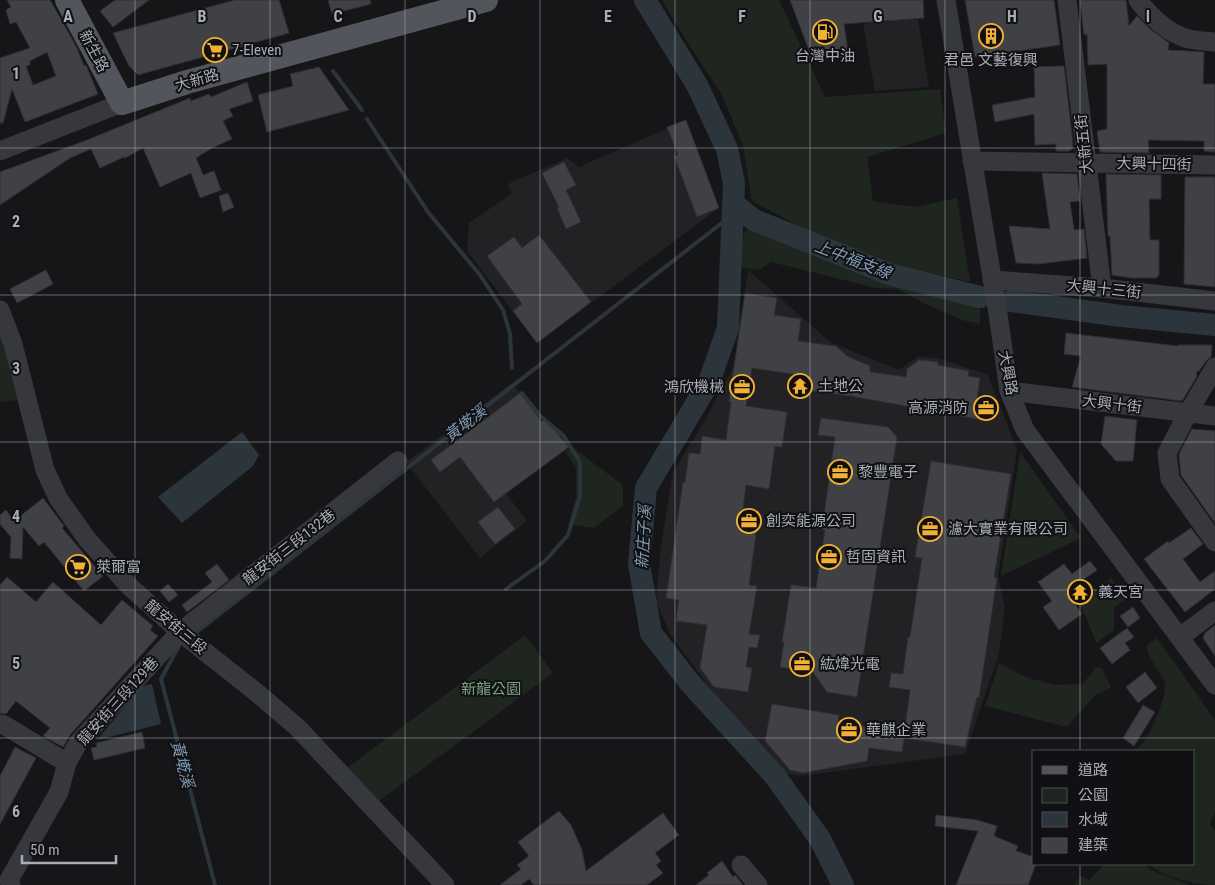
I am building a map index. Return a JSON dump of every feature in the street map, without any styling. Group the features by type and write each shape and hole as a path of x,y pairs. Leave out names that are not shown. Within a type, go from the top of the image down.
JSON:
{"main road":[{"name":"新生路","path":"67,0 128,101"},
{"name":"新生路","path":"83,0 128,101"},
{"name":"大新路","path":"128,101 187,82 486,0"}],"street":[{"name":"大興路","path":"946,0 1009,391 1025,430 1215,685"},
{"name":"大新五街","path":"1067,0 1102,288"},
{"path":"1138,0 1145,10 1180,37 1215,42"},
{"name":"大新路","path":"0,151 128,101"},
{"name":"大興十四街","path":"972,161 1215,165"},
{"name":"大興十三街","path":"992,280 1102,288 1215,301"},
{"name":"龍安街三段","path":"0,310 11,339 45,470 58,498 87,539 128,585 180,632 297,727 445,885"},
{"path":"1215,367 1167,453 1170,478 1215,542"},
{"name":"大興十街","path":"1009,391 1215,416"},
{"name":"龍安街三段132巷","path":"180,632 398,461"},
{"path":"1180,637 1215,611"},
{"name":"龍安街三段129巷","path":"10,883 59,792 67,763 78,743 180,632"},
{"path":"0,724 67,763"},
{"path":"741,865 758,885"}],"shaded area":[{"path":"918,19 929,87 875,91 863,24"},
{"path":"686,120 719,208 537,343 467,251 469,223 512,193 508,184 567,158 579,167"},
{"path":"748,270 830,342 899,370 919,356 941,359 988,375 1017,450 998,576 1005,607 999,653 965,754 801,776 788,774 761,747 715,695 670,634 656,601 661,546 673,472 707,417 734,365"},
{"path":"512,383 520,393 431,460 440,472 460,457 494,502 506,493 527,521 480,558 406,462"}],"green space":[{"path":"662,0 779,0 825,97 940,89 946,133 867,157 873,201 915,207 957,198 970,282 876,260 808,231 752,201 743,145 721,93"},
{"path":"756,225 841,261 967,301 980,307 980,324 962,320 925,304 898,289 876,288 771,262 759,270 741,267 739,249 745,232"},
{"path":"0,339 2,339 17,400 0,402"},
{"path":"572,447 623,485 623,506 594,528 568,524 576,498 576,467 565,452"},
{"path":"1020,452 1081,538 1001,576"},
{"path":"1111,578 1127,599 1114,607 1114,630 1096,643 1086,617 1078,604"},
{"name":"新龍公園","path":"525,635 553,673 379,801 347,768"},
{"path":"1157,638 1215,720 1215,812 1210,824 1215,831 1215,885 1180,880 1149,865 1195,865 1195,750 1134,750 1145,739 1158,714 1165,688 1165,683 1151,660 1147,645"},
{"path":"999,663 1025,677 1055,685 1083,684 1096,667 1102,668 1111,687 1094,696 1067,727 985,706"},
{"path":"1104,865 1145,865 1153,871 1190,885 1074,885 1081,876 1089,880"}],"water":[{"path":"242,432 259,455 253,466 182,523 158,497"},
{"path":"152,684 161,724 97,740 142,686"}],"building":[{"path":"7,0 50,0 76,46 84,66 86,65 98,94 25,122 12,89 3,123 0,123 0,58 30,48 16,22 10,24 6,10 11,7","holes":["47,52 56,76 33,85 26,66 30,65 30,61"]},
{"path":"115,0 149,0 113,27 100,11"},
{"path":"235,0 279,0 289,33 138,75 129,66 113,33"},
{"path":"328,0 370,0 371,4 332,14"},
{"name":"台灣中油","path":"790,0 923,0 924,18 844,24 849,58 813,61"},
{"path":"965,0 1054,0 1060,45 975,57"},
{"path":"1080,0 1126,0 1129,26 1137,16 1150,29 1169,43 1168,50 1204,52 1203,84 1215,84 1215,152 1204,151 1204,141 1148,140 1149,153 1100,152 1097,131 1107,129 1107,64 1088,65 1087,34 1084,35"},
{"path":"1064,66 1073,148 1069,151 1056,151 1056,144 1035,145 1034,114 995,122 992,105 1035,97 1034,67"},
{"path":"319,67 349,110 267,132 258,95 293,86 290,74"},
{"path":"247,82 253,101 229,109 233,116 223,121 232,139 196,158 203,175 214,171 221,190 200,198 191,173 160,187 143,148 100,168 91,149 70,158 0,205 0,172 87,140 190,98 191,101 209,94 211,97"},
{"path":"686,120 719,208 697,217 674,156 678,155 667,127"},
{"path":"564,162 576,185 566,190 581,222 566,229 557,208 559,207 542,173"},
{"path":"1042,173 1077,174 1080,201 1070,202 1074,230 1084,229 1087,258 1039,264 1016,263 1009,226 1050,229"},
{"path":"1106,174 1161,175 1161,199 1149,199 1150,240 1159,240 1159,275 1156,278 1132,278 1112,275 1110,236 1108,236"},
{"path":"1185,177 1215,177 1215,287 1184,284"},
{"path":"228,193 234,207 223,212 219,196"},
{"path":"539,235 591,302 537,343 513,311 522,304 487,256 514,237 522,248"},
{"path":"46,270 53,284 17,303 10,289"},
{"path":"745,293 777,298 774,315 801,319 798,341 836,346 847,356 870,366 870,372 906,377 907,369 919,360 938,362 938,365 969,371 968,376 980,378 977,399 991,402 988,421 851,396 796,390 798,375 752,368 746,406 787,412 782,447 775,446 769,489 746,485 743,508 759,511 749,585 757,586 749,634 760,635 757,648 749,647 746,667 752,668 748,692 714,687 700,668 707,625 676,621 679,600 666,598 689,453 700,454 702,436 726,440 731,402 729,401"},
{"path":"1066,333 1178,346 1212,345 1211,357 1197,371 1196,378 1182,401 1072,387 1081,356 1064,354"},
{"path":"520,393 542,422 544,420 569,447 494,502 460,457 440,472 431,460"},
{"path":"1105,416 1137,420 1133,461 1116,461 1101,444"},
{"path":"821,418 888,427 897,437 857,697 827,692 813,672 780,667 791,585 816,588 825,530 822,529 835,437 818,435"},
{"path":"1192,429 1215,431 1215,523 1181,475 1179,454"},
{"path":"931,461 1011,474 994,577 997,578 979,698 977,697 965,747 904,738 902,752 869,748 867,761 803,773 790,770 765,741 772,704 839,715 838,723 881,729 882,724 905,727 910,690 889,687 891,673 903,674 908,637 910,637 922,558 915,557"},
{"path":"43,498 64,526 62,528 103,576 84,591 44,542 39,546 23,527 22,559 10,558 11,537 0,524 0,515 6,510 14,521"},
{"path":"498,507 515,529 495,544 478,522"},
{"path":"1191,528 1203,544 1183,559 1200,582 1215,571 1215,589 1185,612 1144,559 1168,541 1169,543"},
{"path":"1090,561 1097,570 1080,582 1089,594 1075,604 1082,614 1059,630 1043,607 1052,601 1038,582 1064,564 1072,574"},
{"path":"217,564 229,580 187,612 182,605 212,582 205,573"},
{"path":"7,577 36,602 53,582 101,625 122,600 153,626 150,630 158,636 70,735 63,747 43,736 50,728 16,701 6,714 0,713 0,585"},
{"path":"168,584 178,595 169,602 160,591"},
{"path":"1133,607 1140,618 1128,627 1120,616"},
{"path":"1215,625 1215,656 1203,638 1205,633"},
{"path":"1127,628 1134,637 1125,643 1130,650 1112,664 1100,648"},
{"path":"1145,672 1157,688 1138,703 1126,687"},
{"path":"1143,705 1155,712 1134,746 1123,738"},
{"path":"142,732 145,748 94,760 91,748 97,747 96,743"},
{"path":"15,747 36,758 0,824 0,776"},
{"path":"559,811 571,825 582,850 586,871 663,813 679,835 655,853 661,861 656,865 663,873 647,885 534,885 529,879 521,885 500,885 521,869 517,865 529,856 518,842"},
{"path":"936,815 977,820 997,826 994,836 1018,846 1016,851 1032,856 1032,865 1036,865 1028,885 956,885 978,831 935,826"},
{"path":"722,861 733,877 735,875 743,885 696,885 709,875 707,873"}],"waterway":[{"name":"新庄子溪","path":"645,0 697,85 727,149 734,183 728,328 709,382 646,488 639,564 651,633 690,683 775,776 820,839 843,885"},
{"path":"333,71 362,110"},
{"path":"367,119 428,212 480,275 503,310 510,334 512,368"},
{"name":"上中福支線","path":"733,203 754,220 889,274 980,297"},
{"name":"黃墘溪","path":"198,631 732,215"},
{"path":"1011,301 1121,316 1215,325"},
{"path":"506,589 545,561 568,535 580,496 580,462 563,435 540,416 522,393"},
{"name":"黃墘溪","path":"179,646 161,679 215,885"}],"place":[{"name":"台灣中油","path":"825,32"},
{"name":"君邑 文藝復興","path":"991,36"},
{"name":"7-Eleven","path":"215,50"},
{"name":"土地公","path":"800,386"},
{"name":"鴻欣機械","path":"742,387"},
{"name":"高源消防","path":"986,408"},
{"name":"黎豐電子","path":"840,472"},
{"name":"創奕能源公司","path":"749,521"},
{"name":"濾大實業有限公司","path":"930,529"},
{"name":"哲固資訊","path":"829,557"},
{"name":"萊爾富","path":"78,567"},
{"name":"義天宮","path":"1080,592"},
{"name":"紘煒光電","path":"802,664"},
{"name":"華麒企業","path":"849,730"}]}
